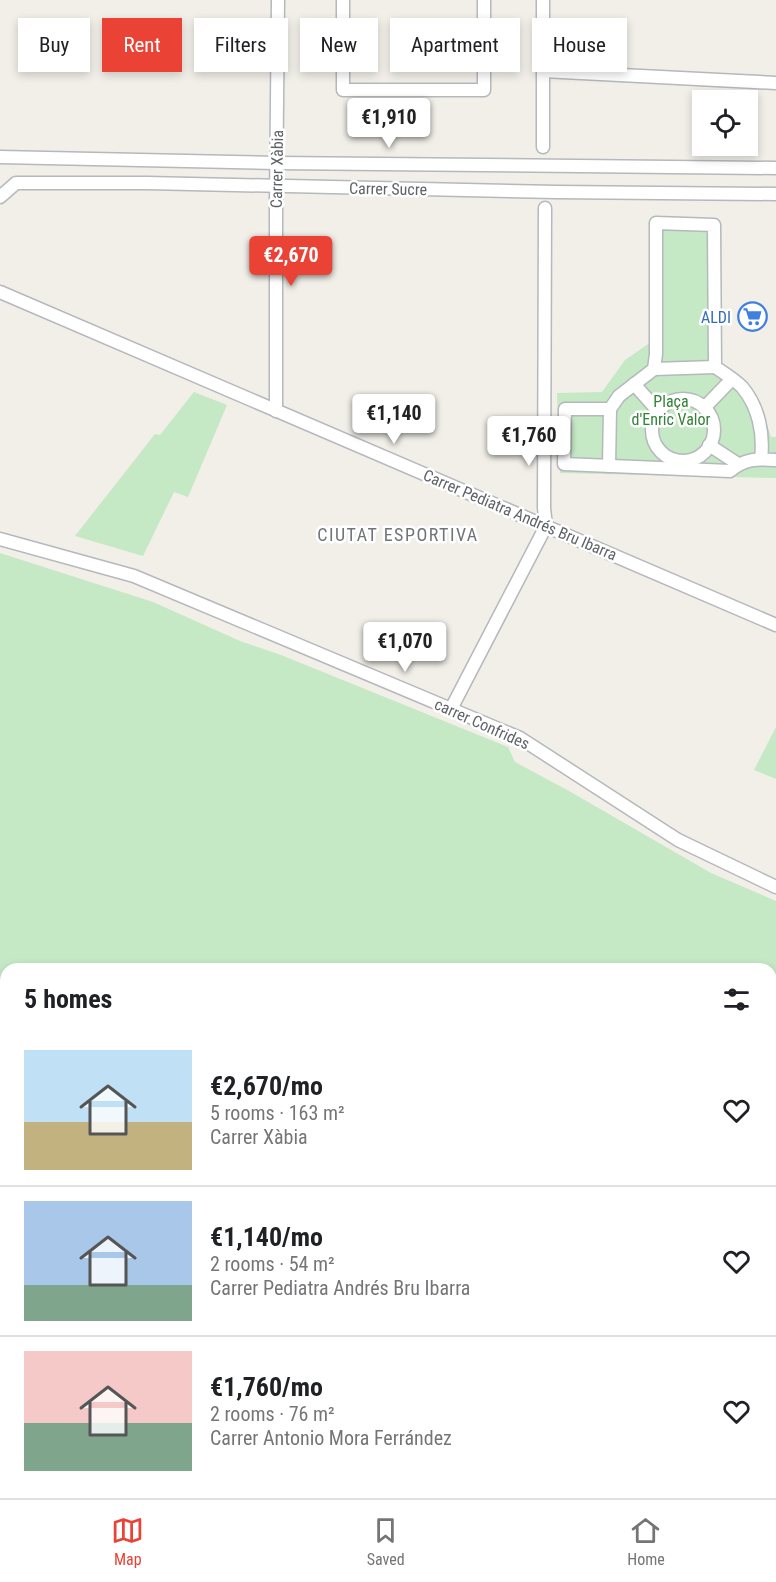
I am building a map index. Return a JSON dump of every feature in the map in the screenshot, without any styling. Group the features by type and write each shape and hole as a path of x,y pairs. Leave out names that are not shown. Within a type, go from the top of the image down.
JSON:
{"street":[{"name":"Carrer Xàbia","path":"276,411 278,0"},
{"path":"344,0 343,90 464,91 484,90 484,0"},
{"path":"543,0 543,18"},
{"path":"543,72 543,147"},
{"path":"564,72 776,82"},
{"name":"Carrer Sucre","path":"0,157 276,163 776,168"},
{"name":"Carrer Sucre","path":"2,196 16,183 147,183 556,192 776,194"},
{"path":"451,709 546,526 544,508 545,208"},
{"path":"654,369 656,223 714,225 715,367"},
{"name":"Carrer Pediatra Andrés Bru Ibarra","path":"0,292 776,625"},
{"path":"609,466 610,409 619,396 654,369 715,367 732,379 742,388 758,415 763,443 761,459"},
{"path":"704,408 732,379"},
{"path":"634,384 658,411"},
{"path":"691,399 704,408 712,420 714,430 709,445 699,456 680,461 669,458 658,450 651,435 652,424 662,406 670,401 691,399"},
{"path":"610,409 565,409 564,464 730,471 740,462 761,459 776,460"},
{"path":"709,445 738,464"},
{"path":"639,467 658,450"},
{"name":"carrer Confrides","path":"0,539 134,576 520,738 678,840 776,887"}],"green space":[{"name":"Plaça d'Enric Valor","path":"717,219 720,364 743,381 761,405 771,437 776,437 776,478 560,473 557,393 602,392 625,360 651,342 653,220"},
{"path":"194,392 227,405 188,497 174,492 143,556 75,536 155,434 160,435"},
{"path":"0,553 153,602 240,641 281,655 508,747 515,762 711,873 776,901 776,963 0,963"},
{"path":"776,727 776,779 754,770"}],"place":[{"name":"ALDI","path":"752,317"}],"district":[{"name":"CIUTAT ESPORTIVA","path":"398,534"}]}
